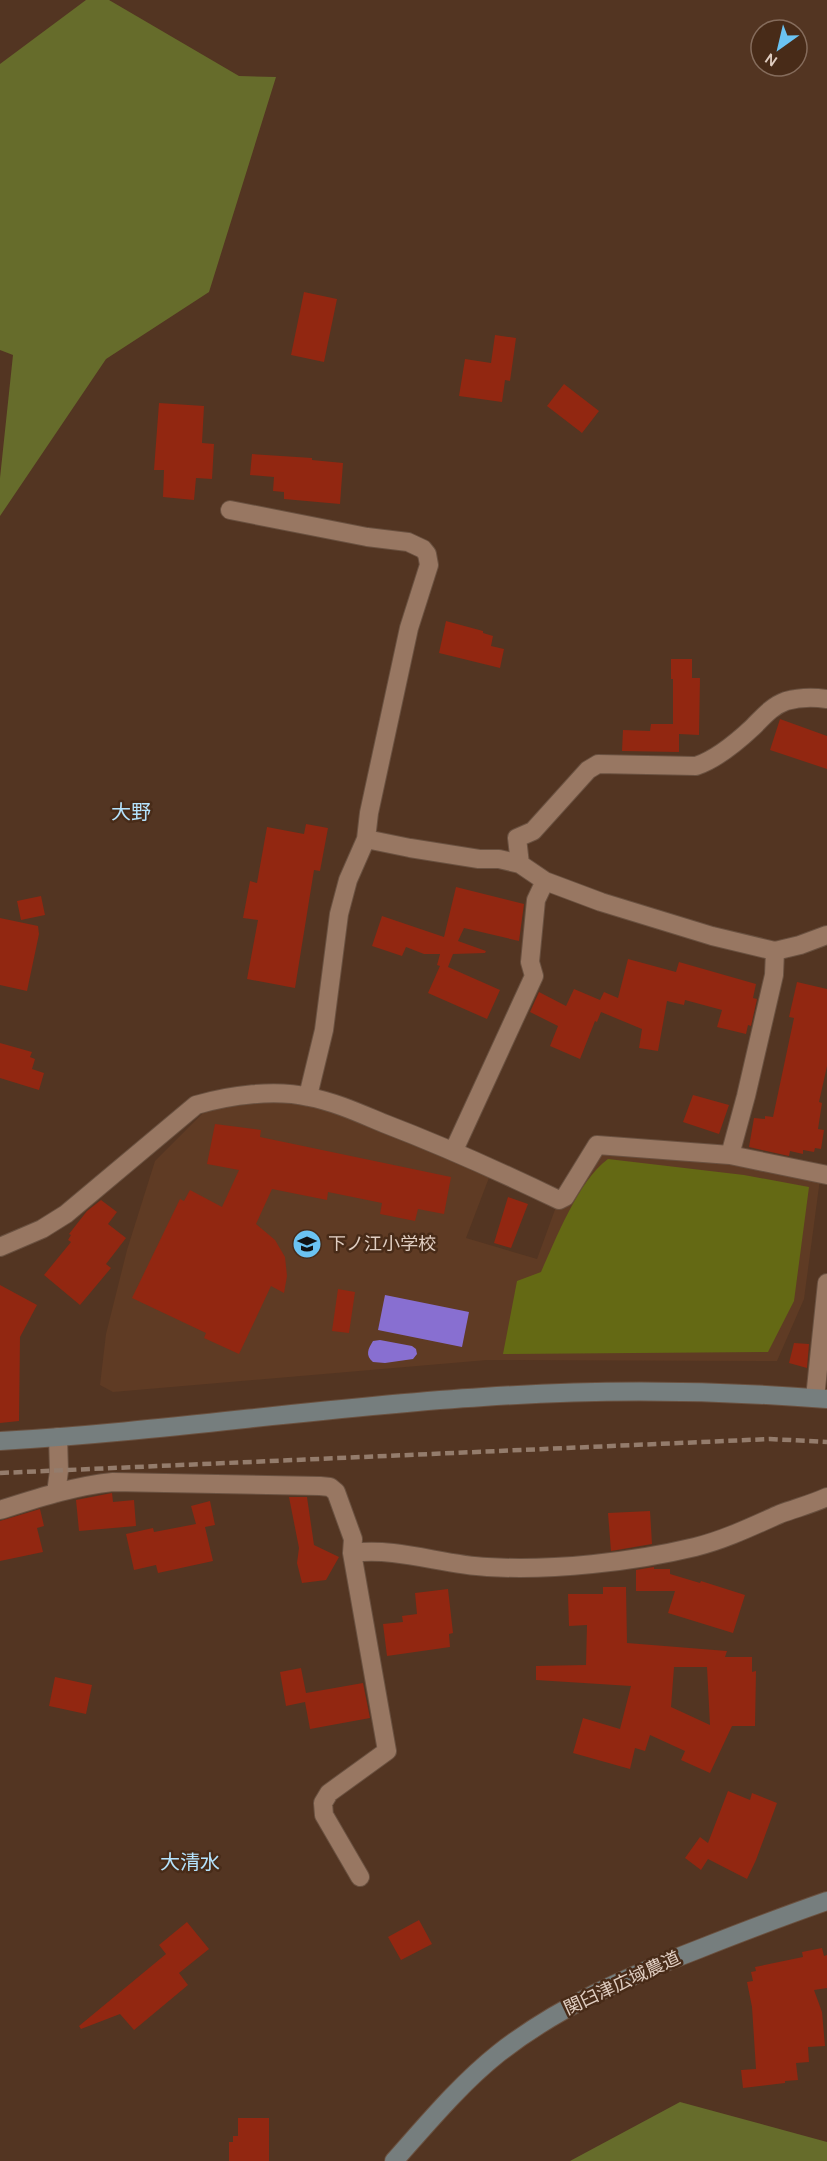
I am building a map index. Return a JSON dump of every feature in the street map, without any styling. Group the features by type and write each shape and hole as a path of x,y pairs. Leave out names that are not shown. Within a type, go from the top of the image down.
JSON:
{"street":[{"path":"230,510 367,537 408,542 423,549 427,554 429,565 409,628 369,813 366,839 348,880 339,914 324,1030 308,1096"},
{"path":"520,864 517,838 533,831 588,770 598,764 696,766 706,763 739,740 770,710 784,702 810,697 827,699"},
{"path":"366,839 479,859 499,858 520,864 545,881 601,902 775,951 827,935"},
{"path":"454,1150 534,976 530,962 536,900 545,881"},
{"path":"730,1155 774,975 775,951"},
{"path":"0,1247 42,1229 66,1214 196,1105 220,1098 266,1094 308,1096 454,1150 559,1200 566,1197 597,1145 730,1155 827,1175"},
{"path":"0,1441 436,1401 526,1395 656,1391 821,1398 827,1283"},
{"path":"56,1493 59,1471 58,1437"},
{"path":"0,1510 88,1485 113,1482 330,1487 339,1498 353,1539 352,1553 387,1751 329,1793 323,1803 324,1815 360,1877"},
{"path":"352,1553 368,1551 488,1567 558,1566 618,1560 696,1547 827,1497"},
{"name":"関臼津広域農道","path":"394,2161 456,2092 499,2054 556,2014 597,1991 655,1966 827,1900"}],"shaded area":[{"name":"下ノ江小学校","path":"279,1101 328,1110 490,1175 466,1238 537,1259 557,1204 592,1160 607,1153 735,1162 820,1179 804,1299 777,1361 487,1360 113,1392 100,1385 106,1334 127,1250 155,1161 207,1109"},
{"path":"608,1159 744,1175 809,1187 794,1301 768,1352 503,1354 517,1281 541,1272 578,1196 587,1181"},
{"path":"385,1295 469,1312 462,1347 378,1330"},
{"path":"380,1340 412,1346 416,1349 417,1354 413,1359 385,1363 373,1362 368,1354 369,1349 373,1341"}],"green space":[{"path":"86,0 109,0 239,76 276,77 209,292 106,359 0,516 0,478 13,355 0,350 0,64"},
{"path":"680,2102 827,2142 827,2161 570,2161"}],"building":[{"path":"304,292 337,299 324,362 291,355"},
{"path":"495,335 516,338 510,381 505,380 502,402 459,396 465,359 491,363"},
{"path":"564,384 599,411 582,433 547,406"},
{"path":"159,403 204,406 202,443 214,444 212,479 196,478 194,500 163,497 164,470 154,470"},
{"path":"252,454 312,458 312,460 343,463 340,504 284,499 284,492 273,491 274,477 250,475"},
{"path":"446,621 493,636 491,646 504,649 500,668 439,653"},
{"path":"671,659 692,659 692,678 700,678 699,735 679,734 679,752 622,751 623,730 650,731 651,724 673,724"},
{"path":"780,719 827,736 827,769 770,750"},
{"path":"306,824 328,828 320,871 314,870 295,988 247,979 258,920 243,918 250,881 257,883 267,827 304,834"},
{"path":"456,887 524,904 519,941 464,928 458,941 486,951 485,953 453,954 448,967 500,990 487,1019 428,993 440,966 437,965 440,954 424,954 406,947 402,956 372,946 382,916 444,937"},
{"path":"41,896 45,915 21,920 17,901"},
{"path":"0,918 38,926 39,934 27,991 0,985"},
{"path":"628,959 676,972 679,962 756,984 753,998 757,999 751,1026 748,1025 746,1034 717,1027 722,1010 685,1000 684,1005 667,1001 658,1051 639,1048 642,1029 601,1012 597,1022 595,1021 580,1059 550,1046 558,1026 530,1012 539,992 566,1006 574,989 600,1000 604,992 618,998"},
{"path":"797,982 827,989 827,1066 819,1102 822,1103 818,1129 824,1130 821,1149 815,1148 814,1152 803,1150 803,1154 790,1151 789,1156 749,1147 754,1118 773,1117 794,1018 789,1017"},
{"path":"0,1043 32,1052 30,1057 35,1059 32,1069 44,1073 39,1090 0,1078"},
{"path":"693,1095 729,1105 719,1134 683,1122"},
{"path":"215,1124 261,1130 260,1137 451,1177 444,1214 418,1209 415,1221 380,1214 382,1203 328,1192 327,1200 272,1189 256,1224 275,1240 285,1257 287,1276 284,1293 271,1286 239,1354 204,1338 206,1333 132,1298 180,1199 184,1201 190,1190 222,1207 239,1170 207,1164"},
{"path":"508,1197 528,1204 511,1248 494,1243"},
{"path":"101,1200 117,1212 108,1224 126,1238 106,1264 111,1268 80,1305 44,1275 71,1242 68,1240 71,1235 69,1234 87,1211"},
{"path":"0,1285 37,1305 20,1337 19,1421 0,1423"},
{"path":"338,1289 355,1292 349,1333 332,1331"},
{"path":"794,1343 809,1344 807,1368 789,1363"},
{"path":"112,1493 113,1502 134,1500 136,1526 79,1531 76,1500"},
{"path":"289,1497 307,1497 314,1545 339,1557 326,1580 302,1583 297,1563 299,1548"},
{"path":"210,1501 215,1525 205,1527 213,1561 158,1573 156,1565 134,1570 126,1534 153,1528 154,1532 196,1524 191,1506"},
{"path":"40,1509 44,1526 37,1528 43,1552 0,1561 0,1521"},
{"path":"650,1511 652,1544 611,1551 608,1513"},
{"path":"654,1567 654,1569 670,1569 670,1574 745,1595 733,1633 668,1613 675,1591 636,1591 636,1570"},
{"path":"603,1587 626,1587 627,1643 727,1651 725,1657 752,1657 752,1672 756,1671 755,1726 732,1726 710,1773 681,1760 685,1751 650,1735 645,1751 635,1748 630,1769 573,1753 583,1718 620,1729 631,1686 536,1680 536,1666 586,1665 587,1625 569,1626 568,1594 603,1594","holes":["674,1667 707,1667 710,1725 671,1707"]},
{"path":"448,1589 453,1633 449,1634 450,1647 387,1656 383,1624 403,1622 402,1616 417,1614 415,1593"},
{"path":"301,1668 306,1693 363,1683 370,1718 310,1729 305,1702 286,1706 280,1672"},
{"path":"55,1677 92,1685 86,1714 49,1706"},
{"path":"728,1791 750,1800 752,1793 777,1803 747,1879 708,1859 701,1870 685,1858 700,1837 708,1843"},
{"path":"419,1920 432,1944 401,1960 388,1937"},
{"path":"187,1922 209,1949 179,1973 188,1985 134,2030 120,2014 81,2029 79,2026 166,1954 159,1945"},
{"path":"822,1948 824,1956 827,1955 827,1988 814,1990 822,2012 825,2046 808,2047 809,2062 796,2063 798,2080 743,2088 741,2070 756,2069 752,2007 747,1982 753,1981 751,1972 756,1971 755,1967 803,1957 802,1952"},
{"path":"238,2118 269,2118 269,2161 229,2161 229,2142 233,2142 233,2136 238,2136"}],"railway":[{"path":"0,1473 770,1439 827,1442"}],"place":[{"name":"下ノ江小学校","path":"307,1244"}],"district":[{"name":"大野","path":"131,812"},
{"name":"大清水","path":"190,1862"}]}
